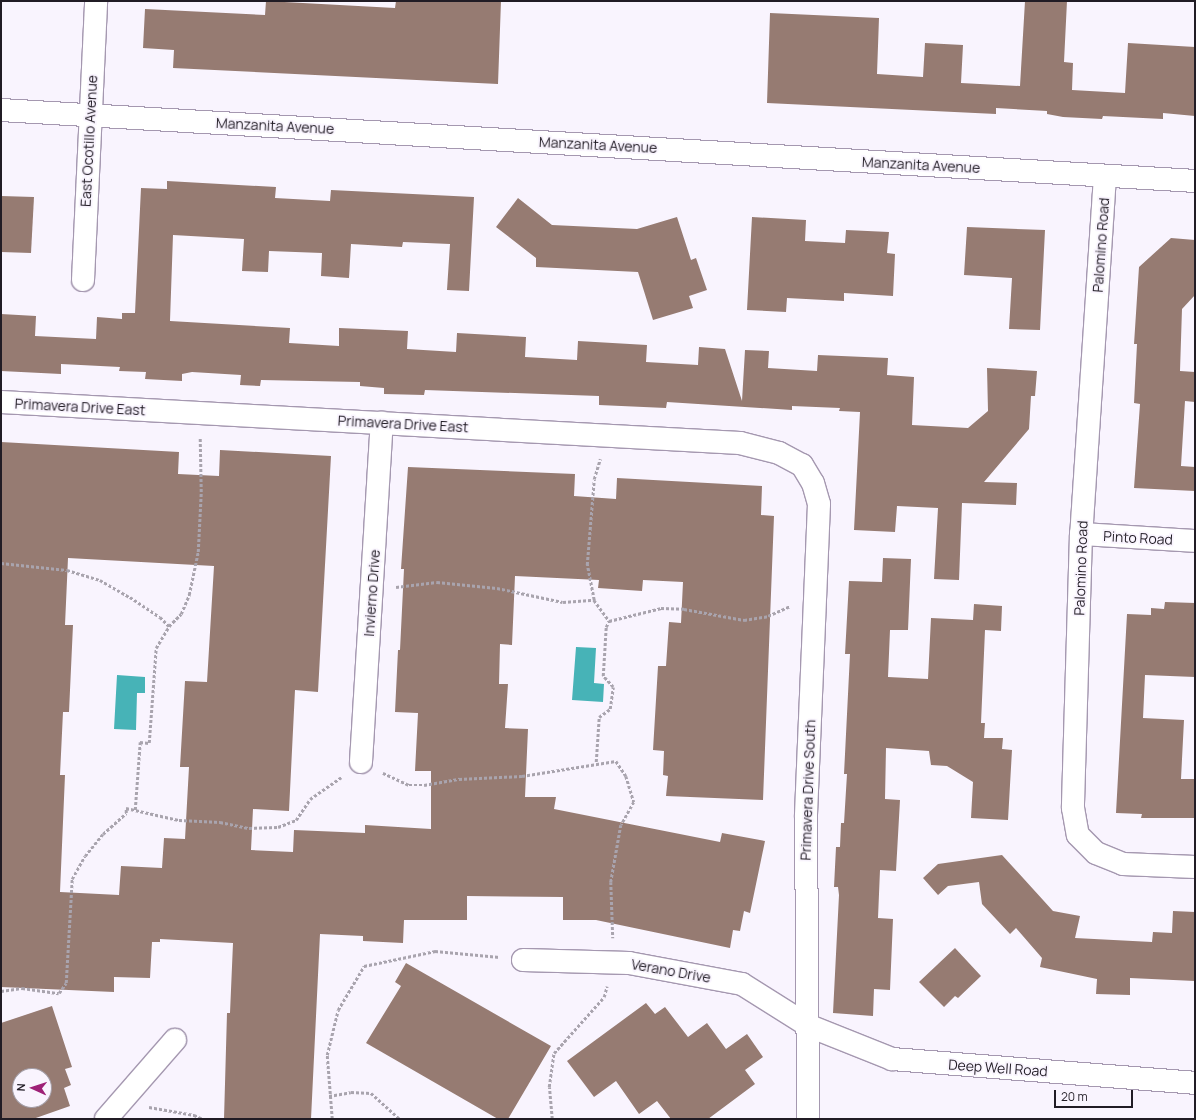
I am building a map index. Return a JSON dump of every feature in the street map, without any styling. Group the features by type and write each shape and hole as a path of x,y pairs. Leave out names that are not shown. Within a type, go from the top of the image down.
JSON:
{"street":[{"name":"East Ocotillo Avenue","path":"83,280 96,1"},
{"name":"Manzanita Avenue","path":"1,110 1195,181"},
{"name":"Palomino Road","path":"1105,176 1082,534 1073,808 1078,835 1096,853 1123,864 1195,867"},
{"name":"Primavera Drive East","path":"1,402 740,443 778,454 802,465"},
{"name":"Invierno Drive","path":"361,762 382,423"},
{"name":"Primavera Drive South","path":"802,465 813,483 819,504 806,817 808,1119"},
{"name":"Pinto Road","path":"1082,534 1195,541"},
{"name":"Verano Drive","path":"523,960 614,963 742,984 807,1025"},
{"name":"Deep Well Road","path":"807,1025 892,1059 1195,1083"},
{"path":"106,1119 175,1040"}],"path":[{"path":"135,810 140,742 149,743 156,648 169,626 181,614 189,595 198,552 201,492 200,437 196,413"},
{"path":"601,435 600,465 594,479 587,565 594,600 609,621"},
{"path":"1,563 66,570 100,580 130,597 160,617 169,626"},
{"path":"372,590 437,582 498,588 563,602 594,600"},
{"path":"596,762 599,717 610,709 613,687 603,676 606,627 609,621 660,608 684,609 744,620 768,616 815,597"},
{"path":"1,991 22,988 59,993 66,983 72,879 103,834 126,813 126,808 179,820 220,822 249,828 278,827 296,820 310,799 361,762 409,785 557,772 596,762 616,761 626,776 634,802 621,825 611,882 614,963 604,997 554,1052 549,1087 552,1119"},
{"path":"332,1119 327,1055 338,1010 364,966 435,951 523,960"},
{"path":"329,1096 351,1092 371,1093 400,1119"},
{"path":"125,1097 154,1109 194,1115 203,1119"}],"water":[{"path":"576,647 596,648 594,683 604,684 603,702 572,700"},
{"path":"117,675 145,677 145,693 137,693 136,730 114,729"}],"building":[{"path":"266,1 395,8 396,1 501,1 498,84 173,68 174,50 143,48 145,9 265,15"},
{"path":"1025,1 1067,1 1064,62 1073,63 1072,90 1125,93 1128,43 1195,47 1195,116 1163,113 1163,119 1103,116 1102,119 1063,117 1047,114 1047,111 996,108 996,114 767,103 770,13 879,18 877,74 923,77 925,43 963,45 961,83 1020,86"},
{"path":"167,181 276,187 275,198 330,201 331,190 474,197 469,291 447,290 450,244 403,242 402,247 351,244 349,278 321,276 322,253 269,251 268,272 242,271 244,239 173,235 170,321 290,328 289,343 339,346 339,328 408,331 407,349 456,352 457,333 526,337 525,357 577,360 578,341 647,345 646,362 698,365 699,347 725,349 742,401 745,350 769,351 768,368 817,371 818,355 888,358 887,375 914,377 912,425 968,428 988,411 987,368 1037,371 1035,396 1031,396 1029,429 984,482 1017,483 1016,505 962,503 959,580 934,579 938,508 897,506 895,532 854,530 860,412 839,411 840,408 792,406 792,410 667,402 666,408 599,405 599,396 425,390 424,395 384,394 384,388 360,386 360,382 261,380 260,386 240,385 241,375 192,372 182,374 182,381 145,379 146,372 119,371 120,367 61,364 61,374 1,371 1,314 36,316 35,336 96,339 97,317 122,319 122,313 135,313 141,188 167,189"},
{"path":"1,196 34,197 31,253 1,252"},
{"path":"518,198 552,225 637,229 677,217 691,260 696,258 707,290 689,296 693,308 653,320 638,272 536,267 536,258 496,227"},
{"path":"752,217 806,220 805,241 845,243 846,230 889,232 887,253 895,254 893,296 844,293 844,301 787,298 786,312 747,310"},
{"path":"967,227 1045,230 1040,330 1009,329 1012,278 964,275"},
{"path":"1171,238 1195,240 1195,295 1182,309 1180,371 1195,372 1195,402 1185,401 1181,466 1195,467 1195,491 1134,488 1140,404 1134,403 1137,344 1134,344 1139,267"},
{"path":"1,442 179,452 178,474 219,476 220,450 331,456 318,692 295,690 289,811 253,809 251,850 293,852 294,830 365,833 365,825 431,829 431,771 415,771 418,713 395,712 398,650 400,650 404,569 401,569 408,467 575,474 574,496 616,499 617,478 762,486 761,515 774,516 763,800 666,796 668,776 663,775 664,751 653,750 658,666 666,666 669,622 681,623 683,582 643,580 642,591 598,588 599,580 515,576 512,645 500,644 499,684 508,684 505,728 528,729 525,797 556,797 554,809 720,842 722,833 765,841 750,913 744,911 740,931 733,930 730,948 596,920 563,920 563,897 467,896 467,920 404,920 403,943 363,941 363,936 320,934 311,1119 224,1119 227,1013 230,1013 233,943 160,939 160,942 152,942 150,978 114,977 114,992 1,987","holes":["68,558 214,566 207,682 185,681 180,767 189,767 185,839 164,838 162,868 121,866 119,895 60,892 65,775 60,775 63,712 69,712 73,625 65,625"]},
{"path":"883,558 911,559 908,630 890,630 888,677 928,679 931,618 973,620 974,604 1002,606 1001,631 985,630 981,723 985,723 984,738 1003,738 1002,749 1012,750 1008,820 971,818 973,782 947,766 931,765 929,751 886,748 885,799 900,800 896,871 880,870 878,918 893,919 890,990 874,989 873,1016 833,1013 839,895 838,887 834,887 836,847 840,847 841,823 844,823 847,774 844,774 850,654 845,654 849,581 882,582"},
{"path":"1165,602 1195,603 1195,677 1145,675 1143,718 1184,720 1181,779 1195,779 1195,818 1141,818 1142,814 1116,813 1127,614 1151,615 1151,608 1164,609"},
{"path":"1002,855 1053,911 1080,916 1075,938 1152,942 1153,932 1172,933 1173,911 1195,912 1195,981 1130,978 1130,995 1096,994 1097,979 1040,967 1042,958 1016,928 1010,934 982,904 979,882 948,886 938,895 923,878 938,864"},
{"path":"955,948 981,976 958,998 955,996 944,1007 919,982"},
{"path":"406,963 551,1046 508,1119 498,1119 366,1043 401,986 395,982"},
{"path":"646,1003 655,1014 665,1007 688,1037 707,1023 726,1049 747,1034 763,1057 745,1070 755,1084 708,1119 671,1119 657,1101 639,1114 616,1081 594,1097 567,1061"},
{"path":"52,1006 72,1067 65,1069 71,1085 64,1088 70,1106 33,1119 1,1119 1,1023"}]}
